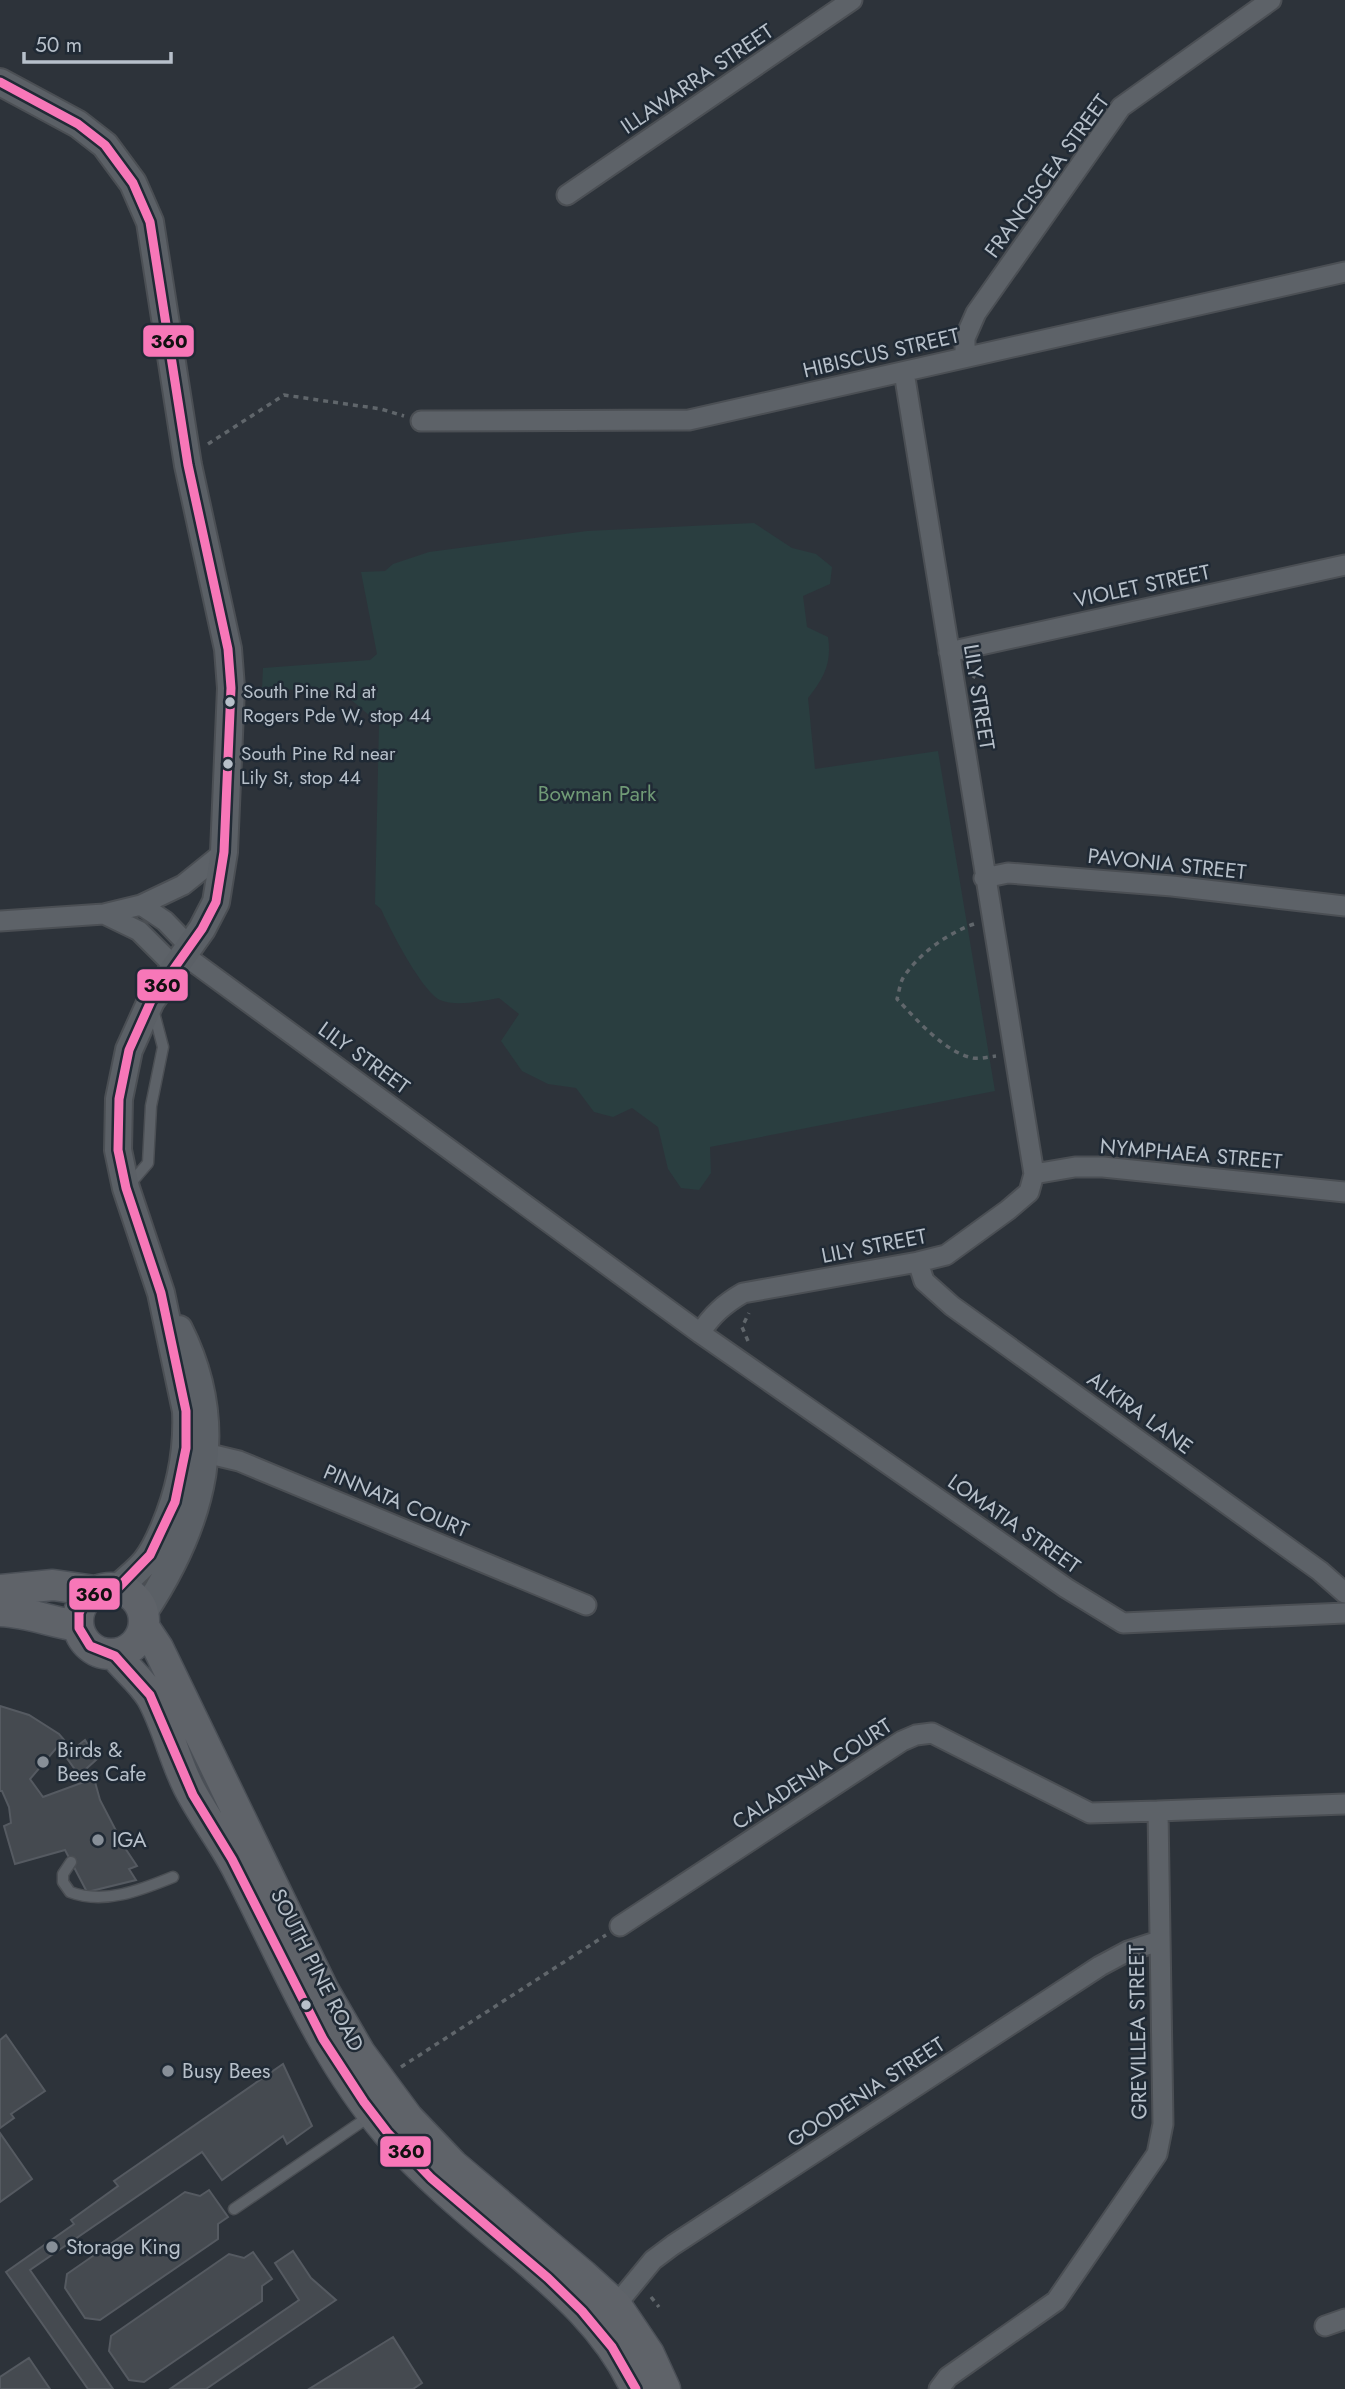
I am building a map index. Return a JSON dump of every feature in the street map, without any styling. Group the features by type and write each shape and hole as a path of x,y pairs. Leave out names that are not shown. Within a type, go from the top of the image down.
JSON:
{"main road":[{"path":"0,82 78,124 105,145 133,183 150,222 188,465 228,649 231,688 224,852 216,902 152,1001 129,1050 119,1099 118,1150 126,1188 161,1293 202,1478 185,1533 144,1620 141,1637 125,1652 104,1653 87,1644 78,1626 81,1606 144,1564 156,1545 174,1502 182,1473 195,1450"},
{"path":"0,1590 53,1585 107,1589 134,1596 144,1620"},
{"path":"0,1611 33,1614 53,1622 78,1626"},
{"name":"SOUTH PINE ROAD","path":"144,1620 323,1989 342,2025 382,2086 453,2165 616,2305 649,2354 665,2389"},
{"name":"SOUTH PINE ROAD","path":"114,1654 152,1699 189,1788 228,1850 317,2030 336,2062 373,2114 430,2176 595,2323 620,2357 636,2389"}],"street":[{"name":"ILLAWARRA STREET","path":"568,195 852,0"},
{"name":"FRANCISCEA STREET","path":"965,357 965,338 976,313 1121,107 1270,0"},
{"name":"HIBISCUS STREET","path":"421,421 689,420 1345,272"},
{"name":"LILY STREET","path":"183,956 700,1333 711,1316 743,1293 946,1255 1008,1210 1029,1192 1034,1174 904,372"},
{"name":"VIOLET STREET","path":"949,652 1345,565"},
{"path":"0,921 104,914 141,905 183,885 224,852"},
{"name":"PAVONIA STREET","path":"984,878 1008,873 1172,886 1345,906"},
{"path":"141,905 165,921 183,956"},
{"path":"104,914 183,956"},
{"name":"NYMPHAEA STREET","path":"1034,1174 1074,1167 1103,1167 1345,1192"},
{"name":"ALKIRA LANE","path":"918,1262 924,1281 952,1306 1321,1571 1345,1593"},
{"name":"LOMATIA STREET","path":"700,1333 1066,1588 1123,1623 1345,1613"},
{"name":"PINNATA COURT","path":"195,1450 239,1461 586,1605"},
{"name":"CALADENIA COURT","path":"620,1926 902,1741 916,1735 932,1733 1090,1813 1158,1811"},
{"path":"1158,1811 1345,1804"},
{"name":"GREVILLEA STREET","path":"939,2389 948,2377 1056,2301 1157,2154 1163,2124 1158,1811"},
{"name":"GOODENIA STREET","path":"616,2305 653,2260 673,2245 1100,1966 1128,1951 1159,1941"},
{"path":"1325,2326 1345,2319"}],"lane":[{"path":"71,1863 63,1874 63,1882 70,1892 94,1898 144,1889 173,1877"},
{"path":"234,2209 373,2114"}],"path":[{"path":"206,444 213,443 284,395 381,409 421,421"},
{"path":"974,924 959,929 924,955 903,979 897,999 925,1028 947,1044 970,1057 996,1056"},
{"path":"397,2070 620,1926"},
{"path":"651,2297 659,2307"}],"green space":[{"name":"Bowman Park","path":"754,523 792,548 816,554 832,567 830,584 803,596 807,627 828,637 829,646 826,670 808,698 815,769 938,751 995,1091 710,1147 711,1173 699,1190 681,1188 668,1169 658,1127 632,1108 613,1117 594,1112 576,1088 548,1084 522,1071 501,1041 519,1014 499,998 454,1003 440,1000 432,994 407,958 381,909 375,904 379,724 347,696 348,691 262,689 263,668 370,660 377,654 361,572 385,571 393,564 429,552 587,531"}],"building":[{"path":"0,1706 29,1715 59,1734 71,1748 85,1740 97,1759 86,1769 95,1782 100,1800 125,1848 137,1866 129,1869 136,1880 87,1892 65,1850 15,1864 4,1826 11,1823 9,1807 0,1791","holes":["58,1746 84,1782 43,1797 30,1779"]},
{"path":"6,2035 45,2091 11,2114 14,2118 0,2128 0,2040"},
{"name":"Storage King","path":"283,2064 312,2126 287,2144 283,2136 222,2180 202,2152 30,2270 113,2389 88,2389 6,2272 74,2224 71,2220 118,2186 114,2181"},
{"path":"0,2133 32,2179 0,2202"},
{"name":"Storage King","path":"209,2190 228,2217 218,2224 218,2239 100,2320 85,2318 65,2288 67,2274 185,2192 200,2196"},
{"path":"293,2251 311,2278 336,2300 206,2389 170,2389 299,2300 275,2263"},
{"name":"Storage King","path":"253,2252 272,2279 262,2286 262,2301 144,2382 129,2380 109,2351 111,2336 229,2254 244,2258"},
{"path":"393,2337 422,2383 413,2389 309,2389"},
{"path":"29,2358 50,2389 0,2389 0,2377"}],"transit line":[{"name":"360","path":"0,82 78,124 105,145 133,183 150,222 188,465 228,649 231,688 224,852 216,902 202,929 151,1001 129,1050 119,1099 118,1150 126,1188 161,1293 186,1411 186,1448 175,1502 150,1555 118,1588 100,1590 85,1600 79,1613 79,1628 90,1646 115,1656 150,1695 193,1795 232,1859 323,2039 364,2102 387,2132 431,2178 548,2278 582,2311 612,2347 636,2389"}],"place":[{"name":"South Pine Rd at Rogers Pde W, stop 44","path":"230,702"},
{"name":"South Pine Rd near Lily St, stop 44","path":"228,764"},
{"name":"Birds & Bees Cafe","path":"43,1762"},
{"name":"IGA","path":"98,1840"},
{"name":"Busy Bees","path":"168,2071"},
{"name":"Storage King","path":"52,2247"}]}
